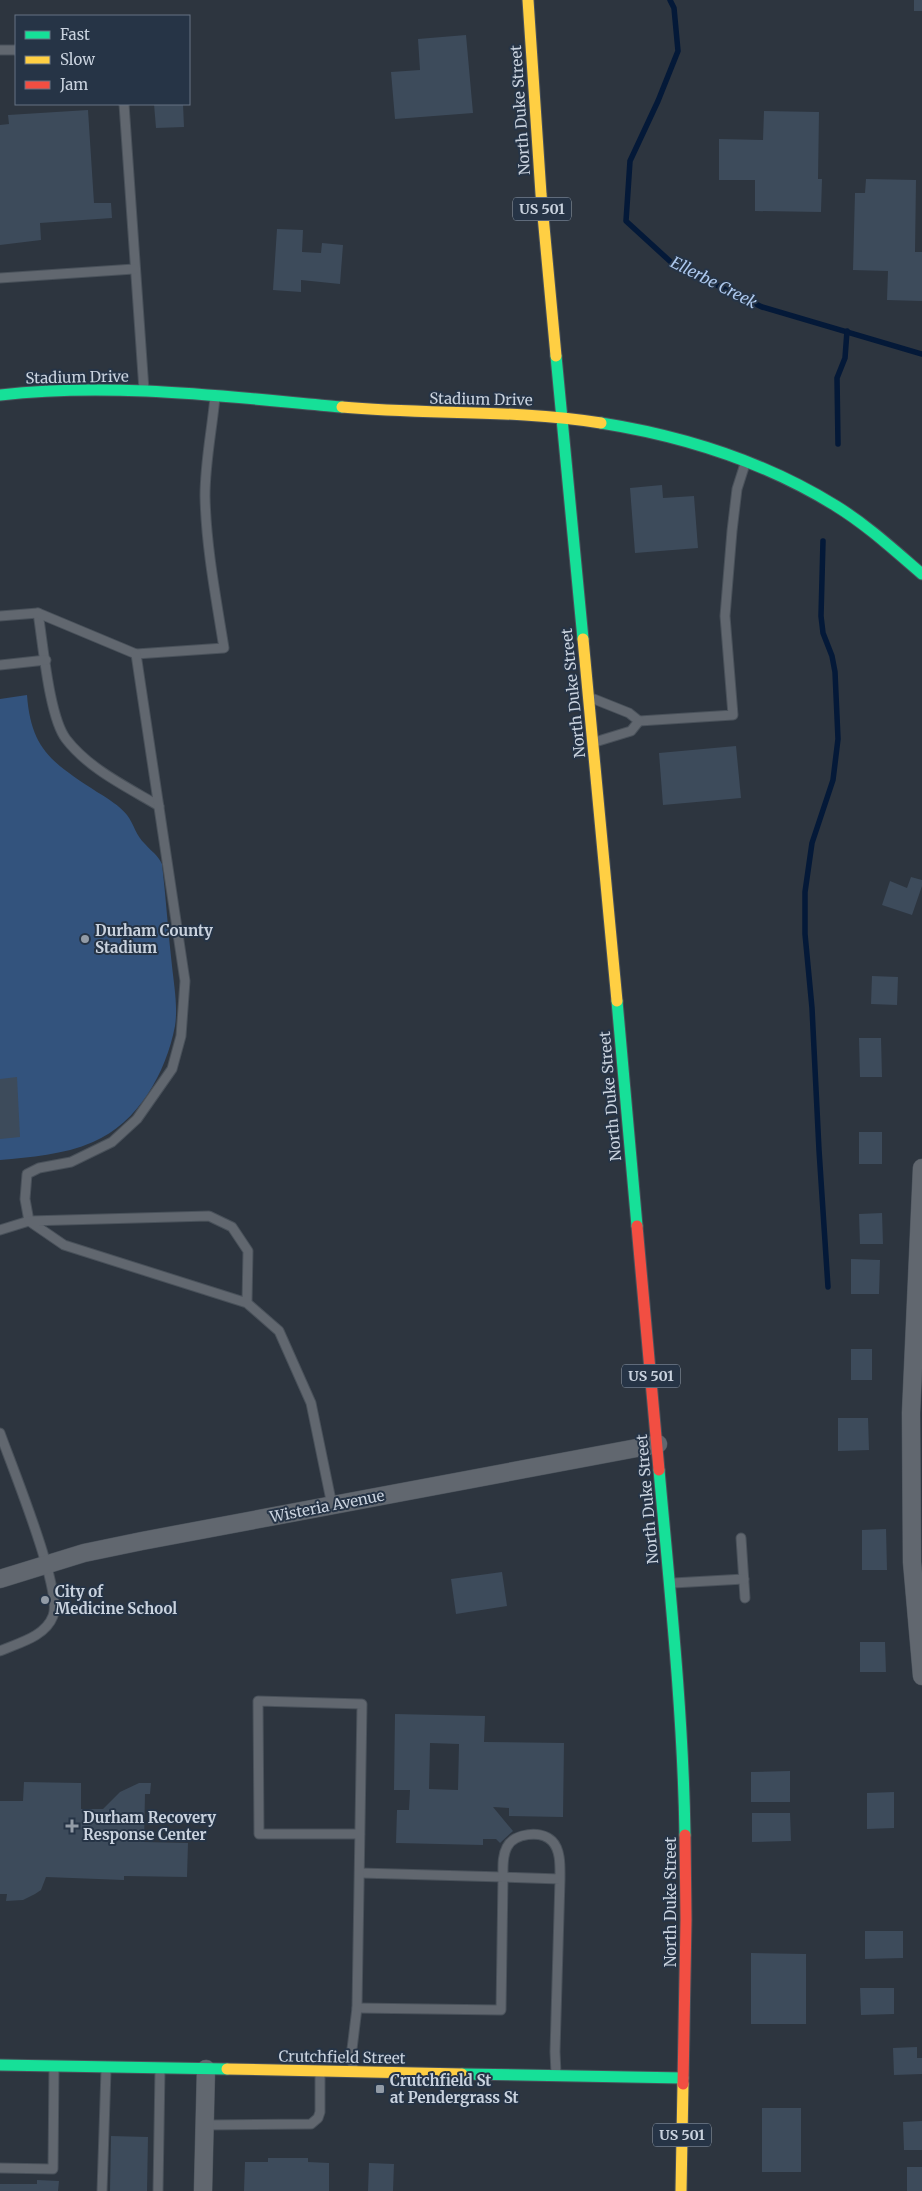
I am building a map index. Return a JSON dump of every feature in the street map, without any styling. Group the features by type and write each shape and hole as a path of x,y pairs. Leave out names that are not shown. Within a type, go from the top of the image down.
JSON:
{"main road":[{"name":"North Duke Street","path":"528,0 540,194 593,742 678,1667 684,1784 686,1920 681,2191"},
{"name":"Stadium Drive","path":"0,395 54,390 144,392 215,396 408,413 521,414 603,422 663,435 767,469 827,500 876,534 922,574"},
{"name":"Crutchfield Street","path":"0,2065 683,2078"}],"street":[{"path":"922,1168 911,1413 912,1562 922,1676"},
{"name":"Wisteria Avenue","path":"0,1579 46,1564 142,1541 658,1444"},
{"path":"203,2191 206,2069"}],"lane":[{"path":"0,50 15,50"},
{"path":"124,105 144,392"},
{"path":"0,278 134,269"},
{"path":"0,616 38,613 136,654 224,648 214,584 205,497 206,464 215,396"},
{"path":"588,697 629,713 639,721 734,715 725,616 737,489 746,461"},
{"path":"38,613 55,718 65,738 80,754 104,773 159,806"},
{"path":"136,654 185,981 181,1036 172,1069 137,1119 112,1142 71,1162 39,1168 27,1174 25,1199 29,1221 64,1245 247,1303 279,1331 311,1403 332,1505"},
{"path":"0,665 46,660"},
{"path":"593,742 631,730 639,721"},
{"path":"0,1230 29,1221 209,1216 232,1227 248,1251 247,1303"},
{"path":"0,1433 46,1564 55,1604 53,1616 37,1635 0,1651"},
{"path":"741,1538 745,1598"},
{"path":"670,1583 744,1579"},
{"path":"353,2072 352,2049 357,2008 360,1873 362,1704 258,1701 259,1834 360,1834"},
{"path":"357,2008 501,2010 503,1858 507,1846 515,1837 529,1834 544,1836 552,1841 558,1850 560,1878 555,2052 557,2076"},
{"path":"360,1873 560,1878"},
{"path":"0,2168 53,2169 54,2066"},
{"path":"102,2191 106,2067"},
{"path":"158,2191 160,2068"},
{"path":"204,2125 311,2124 318,2118 320,2112 320,2071"}],"shaded area":[{"name":"Durham County Stadium","path":"27,695 33,729 47,753 68,772 113,802 124,812 139,837 162,864 176,1019 171,1044 157,1078 148,1094 124,1122 93,1142 70,1150 47,1155 0,1160 0,699"}],"building":[{"path":"914,0 922,0 922,11 914,11"},
{"path":"466,35 473,113 395,119 391,72 420,70 418,39"},
{"path":"154,105 183,105 184,127 156,128"},
{"path":"88,110 94,203 111,203 112,218 40,223 41,240 0,245 0,125 9,124 8,115"},
{"path":"764,111 819,112 818,179 822,179 821,212 755,211 755,180 719,180 719,139 763,140"},
{"path":"866,179 916,180 915,252 922,252 922,301 887,300 888,271 853,270 855,193 865,193"},
{"path":"277,229 303,230 302,252 321,253 322,243 343,245 340,284 301,280 301,292 273,290"},
{"path":"662,485 663,498 694,496 698,548 635,553 630,488"},
{"path":"736,746 741,798 663,805 659,753"},
{"path":"911,877 922,880 922,886 912,915 882,905 890,881 907,888"},
{"path":"872,976 898,977 897,1005 871,1004"},
{"path":"859,1038 881,1038 882,1077 860,1077"},
{"path":"17,1077 20,1137 0,1139 0,1079"},
{"path":"859,1132 882,1132 882,1164 859,1164"},
{"path":"882,1213 883,1244 860,1244 859,1214"},
{"path":"851,1259 880,1260 879,1294 851,1294"},
{"path":"851,1349 872,1349 872,1380 851,1380"},
{"path":"838,1418 868,1418 869,1450 838,1451"},
{"path":"886,1529 887,1570 862,1570 862,1530"},
{"path":"502,1572 507,1606 456,1614 451,1579"},
{"path":"860,1642 885,1642 886,1672 860,1672"},
{"path":"395,1714 485,1716 484,1742 564,1743 563,1817 509,1816 509,1808 493,1807 513,1831 500,1843 496,1839 483,1839 483,1845 396,1843 397,1810 409,1810 410,1790 394,1790","holes":["430,1743 459,1744 458,1790 429,1789"]},
{"path":"790,1771 790,1802 751,1802 751,1772"},
{"name":"Durham Recovery Response Center","path":"24,1782 81,1783 81,1809 103,1809 120,1792 139,1783 151,1783 150,1794 145,1794 144,1842 188,1843 187,1877 124,1876 124,1880 46,1877 41,1890 35,1894 23,1900 6,1901 7,1894 0,1894 0,1801 23,1801"},
{"path":"894,1792 894,1828 867,1829 867,1793"},
{"path":"752,1813 790,1813 791,1841 752,1842"},
{"path":"865,1931 903,1931 903,1958 865,1959"},
{"path":"751,1953 806,1954 806,2024 751,2024"},
{"path":"860,1988 894,1988 894,2014 861,2015"},
{"path":"917,2047 917,2058 922,2058 922,2074 894,2075 893,2048"},
{"path":"762,2108 801,2108 801,2172 762,2172"},
{"path":"922,2121 922,2150 904,2150 903,2122"},
{"path":"111,2136 148,2137 147,2191 110,2191"},
{"path":"268,2158 308,2158 308,2162 329,2163 329,2191 244,2191 245,2162 268,2162"},
{"path":"369,2163 394,2164 393,2191 368,2191"},
{"path":"907,2167 922,2167 922,2191 907,2191"},
{"path":"37,2180 59,2181 58,2191 0,2191 0,2184 37,2184"}],"waterway":[{"name":"Ellerbe Creek","path":"670,0 674,8 678,51 658,101 630,161 626,221 673,264 762,307 922,354"},
{"path":"838,444 837,378 845,358 847,331"},
{"path":"823,541 821,616 823,633 832,656 835,672 838,739 833,780 812,843 805,892 805,934 812,1008 828,1287"}],"traffic: fast":[{"path":"556,356 583,639"},
{"path":"0,395 43,391 128,390 214,395 342,407"},
{"path":"601,423 632,428 693,443 781,476 809,490 859,521 922,574"},
{"path":"617,1001 637,1226"},
{"path":"659,1470 679,1698 685,1835"},
{"path":"0,2065 227,2069"},
{"path":"462,2074 683,2078"}],"traffic: slow":[{"path":"528,0 541,194 556,356"},
{"path":"342,407 504,414 601,423"},
{"path":"583,639 617,1001"},
{"path":"227,2069 462,2074"},
{"path":"681,2191 683,2084"}],"traffic: jam":[{"path":"637,1226 659,1470"},
{"path":"683,2084 686,1920 685,1835"}],"place":[{"name":"Durham County Stadium","path":"85,939"},
{"name":"City of Medicine School","path":"45,1600"},
{"name":"Durham Recovery Response Center","path":"72,1826"},
{"name":"Crutchfield St at Pendergrass St","path":"380,2089"}]}
